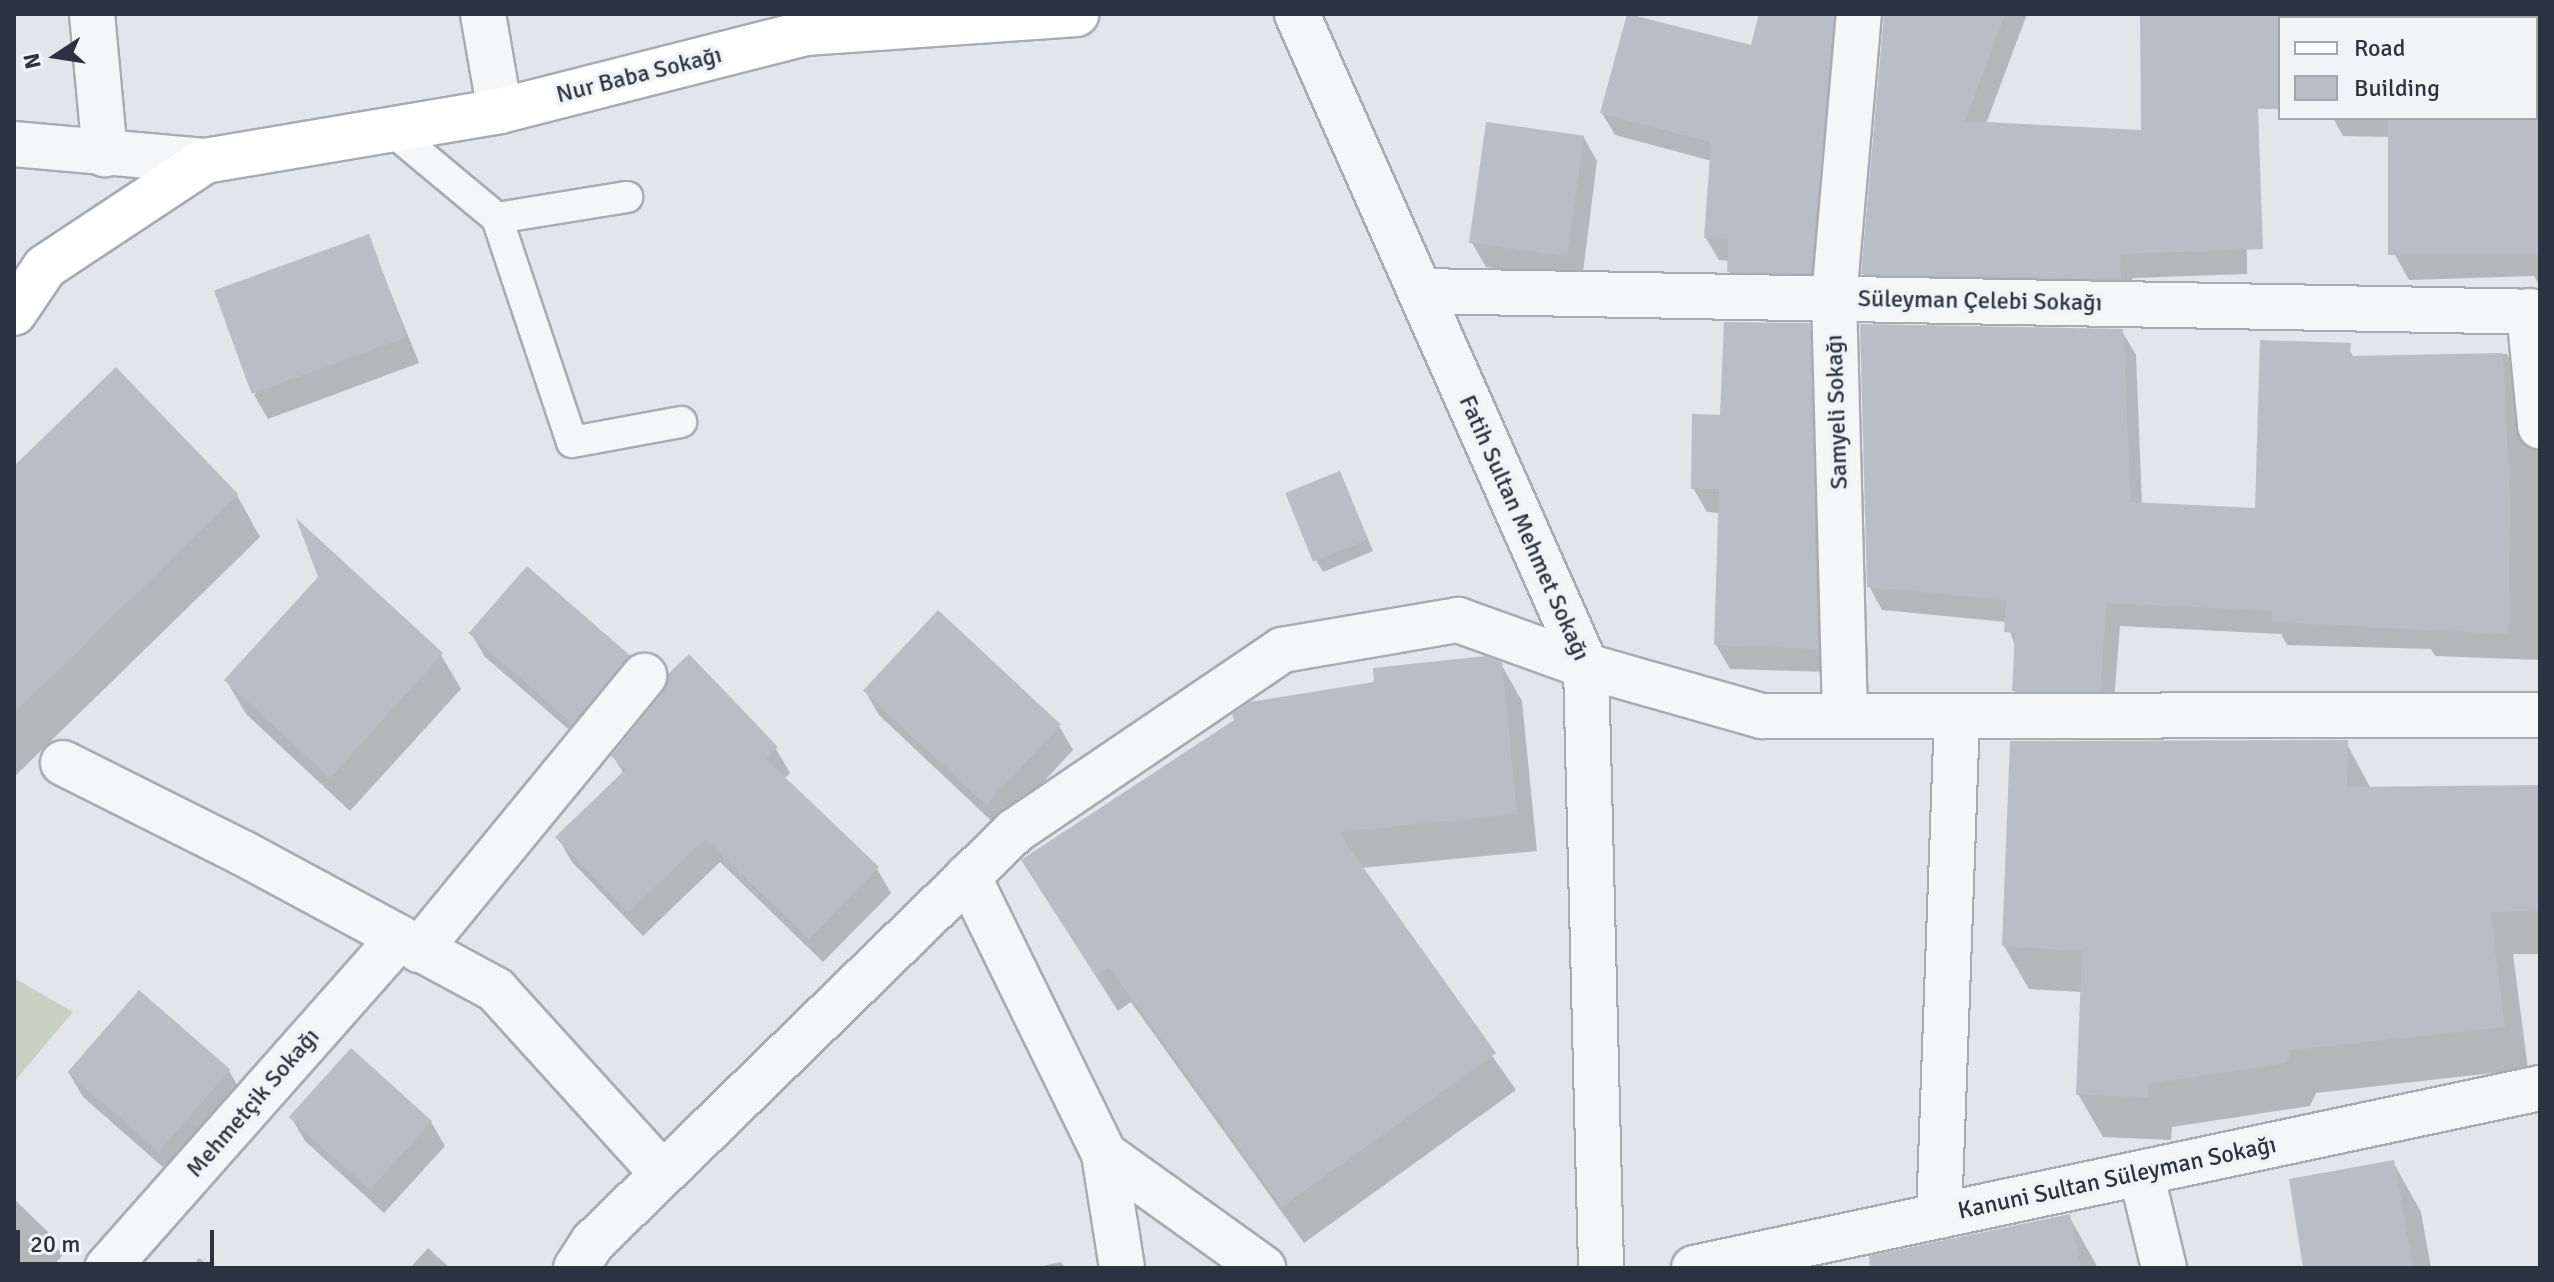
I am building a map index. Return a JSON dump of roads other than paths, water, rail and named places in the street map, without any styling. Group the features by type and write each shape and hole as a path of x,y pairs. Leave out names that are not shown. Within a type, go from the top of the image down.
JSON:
{"main road":[{"name":"Nur Baba Sokağı","path":"205,161 500,111 806,33 1076,14"},
{"path":"14,313 45,267 205,161"}],"street":[{"path":"92,14 105,154"},
{"path":"483,14 500,111"},
{"name":"Fatih Sultan Mehmet Sokağı","path":"1297,14 1586,666 1601,1268"},
{"name":"Samyeli Sokağı","path":"1845,716 1834,298 1859,14"},
{"path":"14,144 205,161"},
{"name":"Süleyman Çelebi Sokağı","path":"1420,291 2535,311"},
{"path":"2535,311 2540,426"},
{"path":"576,1268 593,1242 1015,831 1282,650 1458,620 1586,666 1762,716 2540,715"},
{"name":"Mehmetçik Sokağı","path":"107,1268 409,944 644,676"},
{"path":"1939,1216 1957,716"},
{"path":"63,763 496,990 663,1174"},
{"path":"968,876 1104,1154 1122,1268"},
{"name":"Kanuni Sultan Süleyman Sokağı","path":"1694,1268 2540,1088"},
{"path":"1104,1154 1263,1268"},
{"path":"2141,1173 2164,1268"}],"lane":[{"path":"390,129 497,218 572,442 681,422"},
{"path":"497,218 627,197"}]}
